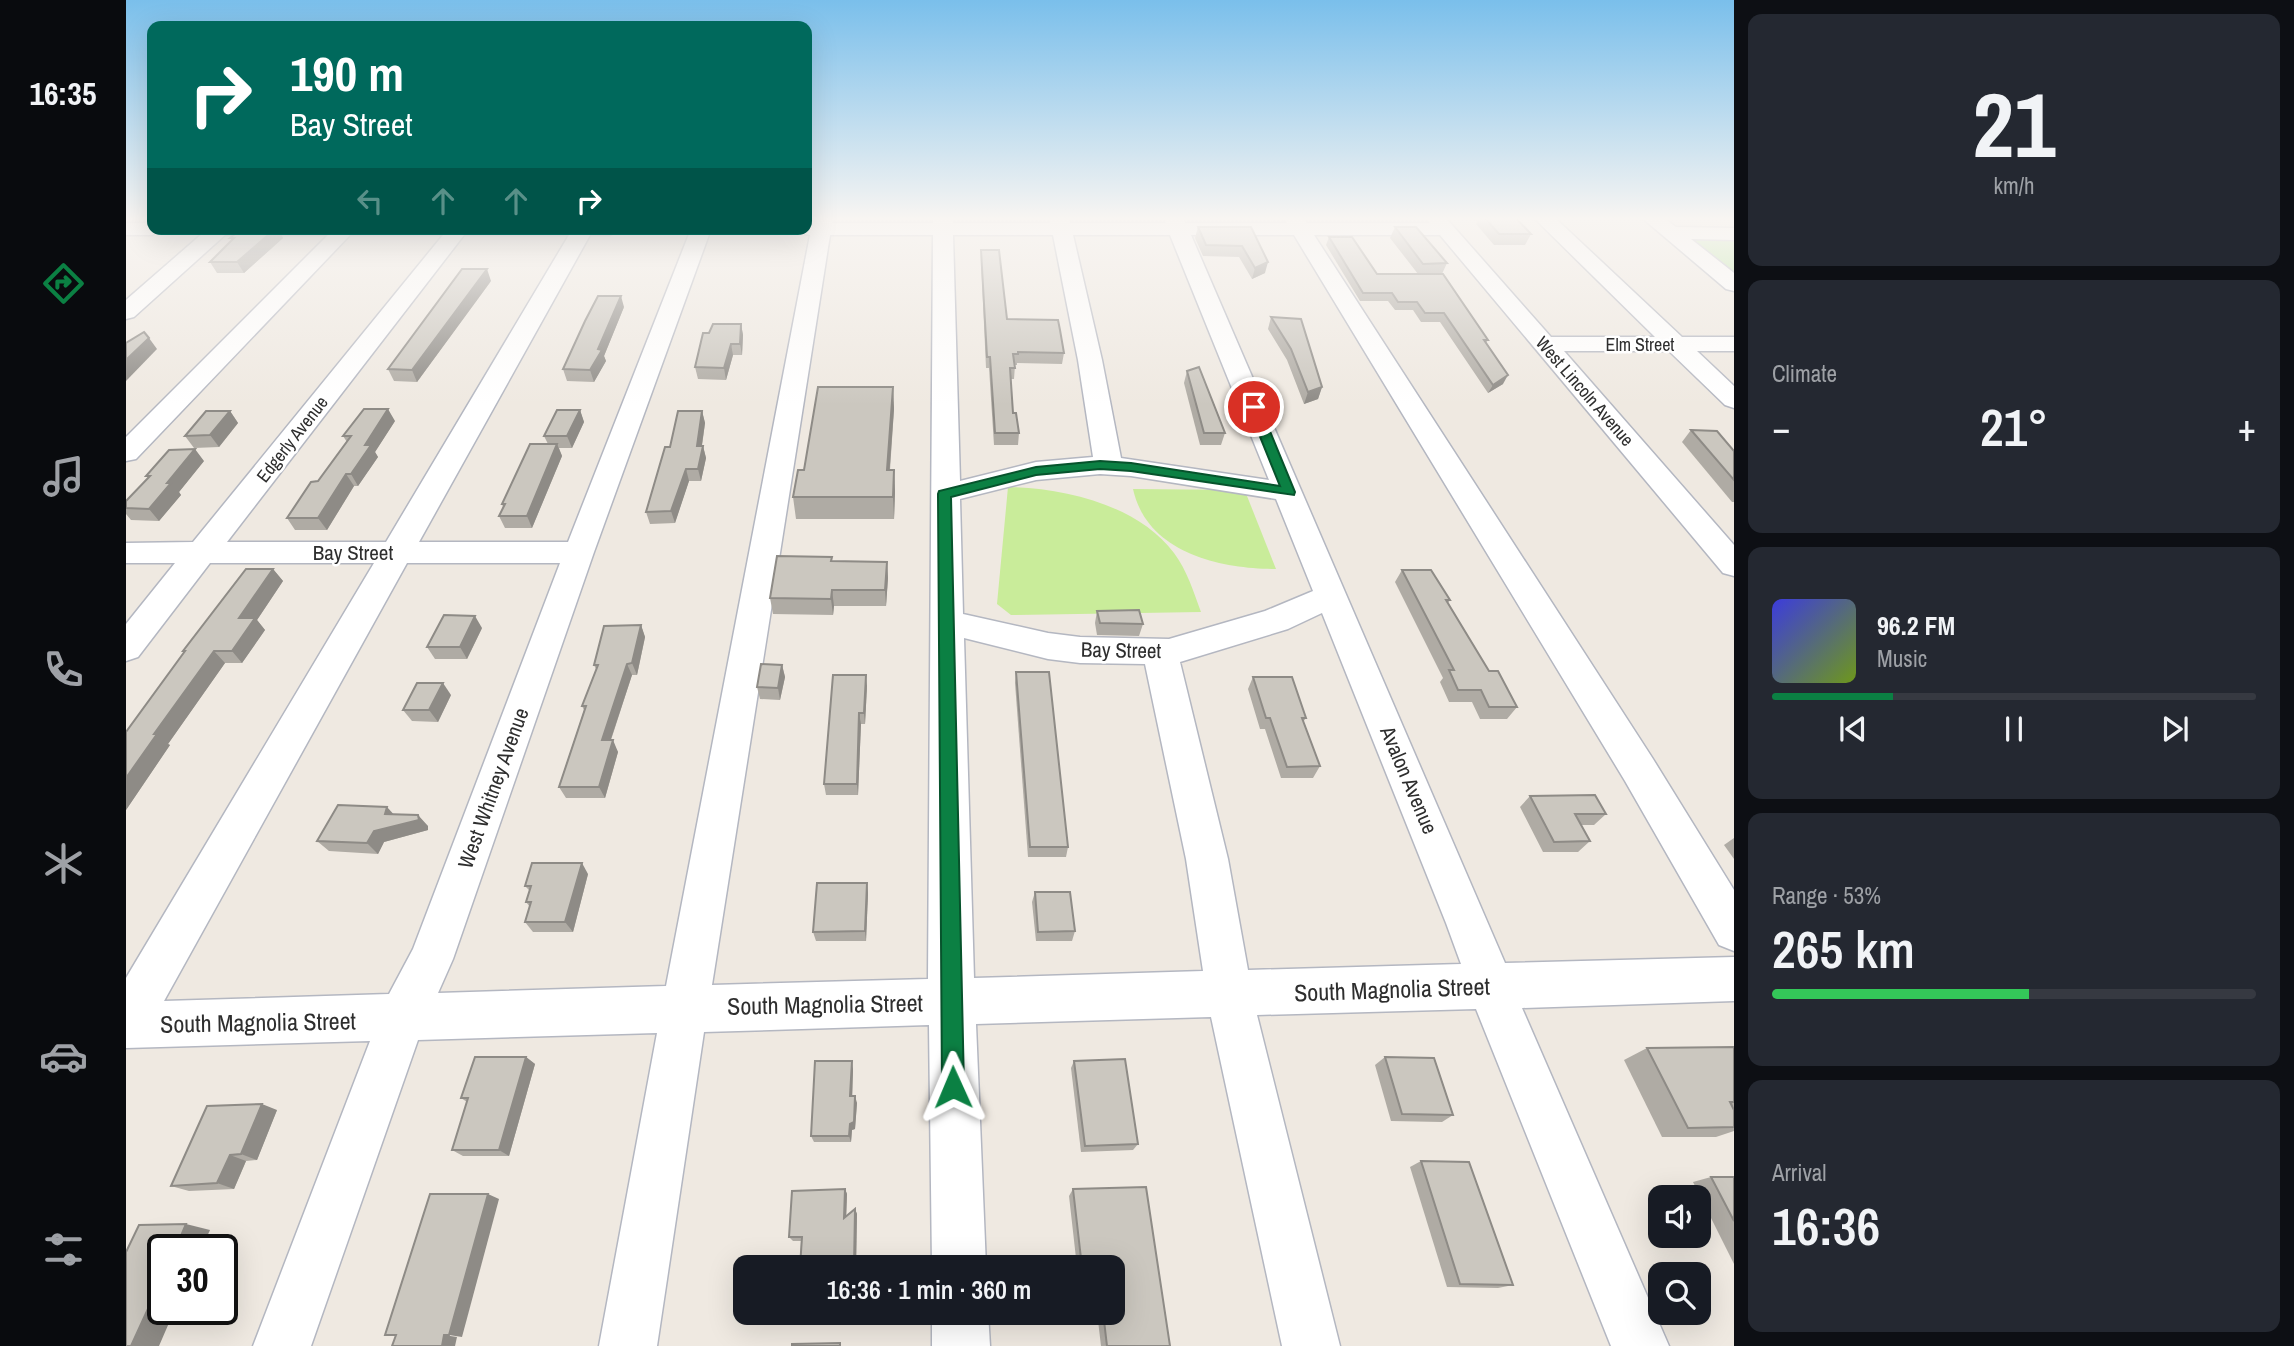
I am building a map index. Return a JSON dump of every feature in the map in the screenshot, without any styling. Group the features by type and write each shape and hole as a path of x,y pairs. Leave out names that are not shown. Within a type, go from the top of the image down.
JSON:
{"street":[{"path":"126,312 162,280"},
{"path":"126,453 295,280"},
{"name":"Edgerly Avenue","path":"126,648 418,280"},
{"path":"126,1023 554,280"},
{"name":"West Whitney Avenue","path":"282,1346 402,1018 430,959 682,280"},
{"path":"628,1346 808,280"},
{"path":"943,280 944,494 958,1255"},
{"path":"1073,280 1090,360 1108,466"},
{"name":"Avalon Avenue","path":"1200,280 1468,923 1490,986 1640,1346"},
{"path":"1332,280 1639,770 1734,930"},
{"name":"West Lincoln Avenue","path":"1490,280 1734,565"},
{"path":"1608,280 1734,400"},
{"name":"Elm Street","path":"1546,344 1734,344"},
{"path":"944,494 1036,471 1108,466 1289,492"},
{"name":"Bay Street","path":"126,553 579,552"},
{"name":"Bay Street","path":"946,622 1048,646 1169,652 1243,631 1332,596"},
{"path":"1160,652 1208,859 1229,993 1311,1346"},
{"name":"South Magnolia Street","path":"126,1023 402,1018 685,1007 1734,979"},
{"path":"960,1325 961,1346"}],"green space":[{"path":"1008,487 1053,491 1099,502 1141,523 1159,536 1179,560 1201,612 1011,615 997,604"},
{"path":"1133,489 1237,490 1247,496 1276,569 1232,566 1189,553 1153,528 1141,511"}],"building":[{"path":"454,280 479,280 412,370 388,369"},
{"path":"983,280 1002,280 1007,319 1058,320 1064,353 1013,354 1015,368 1010,368 1013,413 1016,413 1019,433 995,433 990,357 987,357"},
{"path":"1355,280 1447,280 1508,375 1493,385 1444,313 1425,313 1417,302 1398,302 1392,293 1363,293"},
{"path":"598,296 621,296 598,349 602,350 590,370 563,369 585,321"},
{"path":"1271,317 1301,319 1322,387 1308,392 1291,349"},
{"path":"713,324 741,324 740,344 731,344 724,368 695,367 703,333 709,333"},
{"path":"144,332 149,338 126,360 126,343"},
{"path":"1199,367 1225,433 1204,433 1187,371"},
{"path":"818,387 893,387 887,470 894,470 893,497 793,497 798,470 804,470"},
{"path":"364,409 388,409 365,445 371,445 351,474 346,474 318,518 287,518 311,482 318,481 351,436 343,436"},
{"path":"557,410 580,410 567,436 544,436"},
{"path":"206,411 230,411 210,435 185,436"},
{"path":"678,411 702,411 697,446 703,446 698,469 686,469 671,511 646,512 665,447 670,447"},
{"path":"1691,430 1717,431 1734,451 1734,480"},
{"path":"530,444 557,444 527,516 499,516 505,504 502,504"},
{"path":"195,449 149,509 126,508 126,501 150,476 146,476 169,450"},
{"path":"777,556 887,562 885,590 832,590 831,599 770,598"},
{"path":"246,569 273,569 239,618 255,618 232,651 214,651 126,778 126,732 183,651"},
{"path":"1402,570 1431,570 1489,671 1498,671 1517,707 1489,707 1481,690 1458,690 1449,670 1454,670"},
{"path":"1139,610 1143,624 1100,623 1097,611"},
{"path":"444,615 475,616 460,647 427,647"},
{"path":"641,625 632,663 627,664 602,740 613,740 599,787 559,787 586,706 582,706 598,665 594,665 604,626"},
{"path":"761,664 782,665 778,688 757,687"},
{"path":"1016,672 1049,672 1068,847 1030,847"},
{"path":"833,675 866,675 864,713 859,713 857,784 824,784"},
{"path":"1253,677 1292,677 1306,718 1302,718 1320,766 1287,767 1270,718 1266,718"},
{"path":"417,683 443,683 429,710 403,710"},
{"path":"1595,795 1606,814 1575,814 1590,841 1554,842 1530,796"},
{"path":"338,805 387,807 385,814 418,815 419,820 374,831 367,843 317,841"},
{"path":"532,863 582,863 565,922 525,922 531,902 526,902 531,886 525,886"},
{"path":"817,883 867,883 865,931 813,932"},
{"path":"1035,892 1070,892 1075,931 1038,932"},
{"path":"1734,1047 1734,1102 1730,1102 1734,1110 1734,1127 1688,1128 1647,1048"},
{"path":"475,1057 526,1057 499,1150 452,1150 468,1098 461,1098"},
{"path":"1385,1057 1434,1058 1453,1115 1402,1114"},
{"path":"1125,1059 1138,1144 1085,1146 1074,1061"},
{"path":"815,1061 852,1061 850,1096 855,1096 854,1122 850,1124 849,1136 811,1136"},
{"path":"262,1104 241,1154 230,1155 217,1183 171,1186 207,1106"},
{"path":"1421,1161 1469,1162 1513,1285 1460,1284"},
{"path":"1711,1177 1734,1177 1734,1221"},
{"path":"1146,1187 1170,1346 1107,1346 1105,1325 1125,1325 1125,1255 1081,1255 1073,1189"},
{"path":"845,1189 844,1218 855,1209 854,1255 801,1255 802,1237 789,1237 792,1191"},
{"path":"430,1194 488,1194 449,1335 444,1335 442,1346 392,1346 396,1335 385,1335"},
{"path":"186,1224 182,1234 147,1234 147,1311 131,1346 126,1346 126,1252 139,1225"},
{"path":"840,1343 840,1346 792,1346 792,1344"}],"route":[{"path":"953,1087 944,494 1036,471 1100,465 1131,467 1289,492 1254,407"}]}
